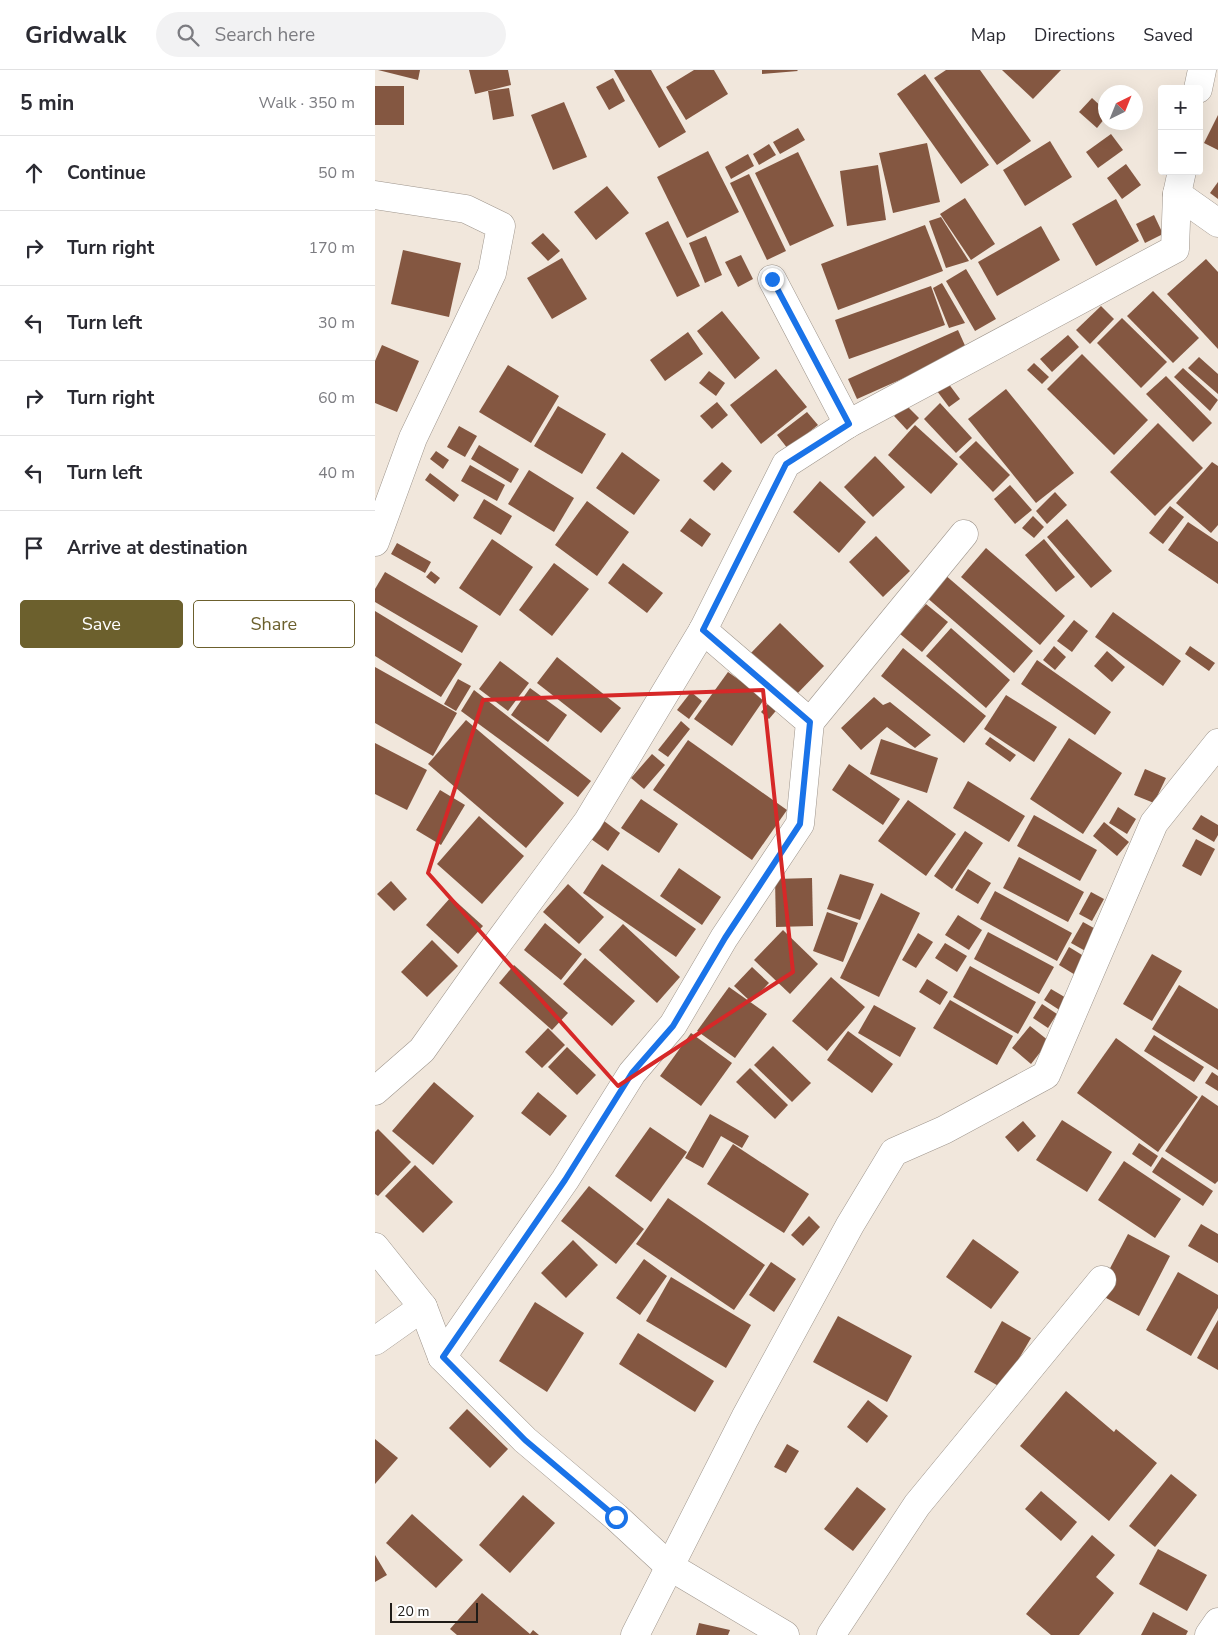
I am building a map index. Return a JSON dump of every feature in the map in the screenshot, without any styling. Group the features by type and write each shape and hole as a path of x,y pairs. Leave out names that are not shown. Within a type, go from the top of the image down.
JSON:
{"street":[{"path":"1200,85 1202,70"},
{"path":"1179,182 1218,223"},
{"path":"375,1091 423,1050 495,947 588,821 703,630 786,464 849,424 1175,249 1179,182"},
{"path":"375,194 466,209 501,226 492,273 413,438 375,542"},
{"path":"772,279 849,424"},
{"path":"443,1357 565,1180 632,1073 673,1026 725,938 800,824 810,722 964,534"},
{"path":"703,630 810,722"},
{"path":"635,1635 745,1418 850,1226 894,1152 944,1130 1046,1075 1154,823 1218,743"},
{"path":"375,1247 423,1307 443,1357 525,1440 616,1517 669,1566 785,1635"},
{"path":"831,1635 917,1505 1102,1280"},
{"path":"375,1342 423,1307"},
{"path":"1209,1635 1218,1622"}],"highlighted area":[{"path":"763,690 793,972 618,1086 428,873 483,700"}],"building":[{"path":"378,70 420,70 418,80"},
{"path":"469,70 508,70 511,85 475,94"},
{"path":"614,70 651,70 686,132 659,148"},
{"path":"694,70 714,70 728,94 686,120 666,87"},
{"path":"762,70 797,70 798,71 762,74"},
{"path":"946,70 980,70 1031,141 997,165 934,78"},
{"path":"1002,70 1061,70 1033,99"},
{"path":"925,74 989,165 961,184 897,94"},
{"path":"613,78 625,101 609,110 596,87"},
{"path":"375,86 404,86 404,125 375,125"},
{"path":"509,88 514,116 493,120 488,91"},
{"path":"1092,98 1098,104 1097,128 1079,112"},
{"path":"564,102 587,157 553,170 531,115"},
{"path":"1218,115 1218,150 1204,143"},
{"path":"798,128 805,140 780,154 773,142"},
{"path":"1111,134 1123,150 1098,168 1086,152"},
{"path":"1050,141 1072,177 1025,206 1003,170"},
{"path":"927,143 940,202 893,213 879,153"},
{"path":"769,144 776,155 759,165 753,154"},
{"path":"708,151 739,212 687,238 657,177"},
{"path":"798,152 834,226 790,246 755,173"},
{"path":"748,154 754,166 731,179 725,167"},
{"path":"1126,164 1141,185 1122,199 1107,178"},
{"path":"878,165 886,220 847,226 840,171"},
{"path":"749,174 786,251 767,260 730,183"},
{"path":"1218,182 1218,199 1210,193"},
{"path":"607,186 629,213 596,240 574,212"},
{"path":"965,198 995,244 971,260 940,214"},
{"path":"1116,199 1139,241 1096,266 1072,224"},
{"path":"1154,215 1163,234 1145,243 1136,224"},
{"path":"941,217 969,261 946,268 929,221"},
{"path":"668,221 700,286 677,297 645,233"},
{"path":"925,225 943,271 838,310 821,264"},
{"path":"1041,226 1060,260 997,296 978,262"},
{"path":"543,233 560,251 548,261 531,243"},
{"path":"706,236 722,275 705,283 689,243"},
{"path":"403,250 461,263 449,317 391,304"},
{"path":"741,255 753,279 738,287 725,262"},
{"path":"562,258 587,299 552,319 527,278"},
{"path":"1206,259 1218,272 1218,349 1167,294"},
{"path":"966,269 996,319 975,331 946,281"},
{"path":"942,283 965,323 949,328 933,288"},
{"path":"931,286 945,325 849,359 835,320"},
{"path":"1153,291 1199,338 1173,363 1127,316"},
{"path":"1101,306 1114,319 1090,344 1076,330"},
{"path":"722,311 760,358 735,379 697,331"},
{"path":"1122,318 1167,362 1141,388 1097,343"},
{"path":"958,330 967,350 857,399 848,379"},
{"path":"688,332 703,354 665,381 650,360"},
{"path":"1068,335 1079,347 1052,372 1040,359"},
{"path":"382,345 419,361 397,412 375,403 375,361"},
{"path":"1082,354 1148,420 1114,455 1047,389"},
{"path":"1199,357 1218,374 1218,394 1188,368"},
{"path":"1034,363 1049,377 1042,384 1027,370"},
{"path":"508,365 559,396 531,443 479,412"},
{"path":"1183,368 1218,400 1210,411 1174,377"},
{"path":"776,369 807,407 761,444 730,405"},
{"path":"709,371 725,383 716,396 699,383"},
{"path":"1166,376 1212,423 1193,442 1146,394"},
{"path":"948,383 960,399 949,407 937,391"},
{"path":"1006,389 1074,473 1036,503 968,419"},
{"path":"717,402 728,415 712,429 700,416"},
{"path":"940,403 972,438 956,453 924,419"},
{"path":"906,405 919,418 907,430 894,416"},
{"path":"558,406 606,434 582,474 534,446"},
{"path":"807,412 818,425 788,449 777,435"},
{"path":"1158,423 1203,468 1155,516 1110,472"},
{"path":"915,425 958,464 931,494 888,455"},
{"path":"459,426 477,436 465,457 447,447"},
{"path":"976,441 1010,475 993,492 959,457"},
{"path":"479,445 519,469 511,483 471,459"},
{"path":"436,451 449,460 443,469 430,459"},
{"path":"622,452 660,480 634,515 596,488"},
{"path":"875,456 905,487 873,517 844,487"},
{"path":"722,462 732,471 714,491 703,481"},
{"path":"1212,462 1218,466 1218,525 1211,533 1176,503"},
{"path":"470,465 505,485 497,501 461,481"},
{"path":"529,470 574,498 554,532 508,504"},
{"path":"430,473 459,495 454,502 425,480"},
{"path":"820,481 866,522 839,553 793,512"},
{"path":"1010,485 1032,510 1015,524 994,499"},
{"path":"1055,492 1067,505 1047,524 1036,511"},
{"path":"484,499 512,516 501,535 473,518"},
{"path":"587,501 629,532 597,576 555,545"},
{"path":"1170,506 1184,517 1163,544 1149,533"},
{"path":"1033,516 1044,527 1034,538 1022,528"},
{"path":"690,518 711,534 702,547 680,531"},
{"path":"1067,519 1112,571 1091,588 1047,537"},
{"path":"1188,522 1218,542 1218,584 1168,550"},
{"path":"876,536 910,571 883,597 849,562"},
{"path":"492,539 533,567 500,616 459,588"},
{"path":"1044,539 1075,577 1056,592 1025,555"},
{"path":"397,543 431,562 425,573 391,554"},
{"path":"986,548 1065,616 1040,645 961,577"},
{"path":"554,563 589,589 552,636 519,610"},
{"path":"623,563 663,593 647,613 608,583"},
{"path":"431,571 440,578 435,584 426,577"},
{"path":"385,572 478,626 462,653 375,602 375,589"},
{"path":"944,574 1033,651 1014,673 925,596"},
{"path":"926,604 948,622 922,652 900,634"},
{"path":"375,611 462,664 441,697 375,656"},
{"path":"1113,612 1181,661 1163,686 1095,637"},
{"path":"1074,620 1088,631 1072,652 1057,641"},
{"path":"780,623 824,666 793,698 749,655"},
{"path":"951,628 1010,680 986,708 926,656"},
{"path":"1054,646 1066,657 1055,670 1043,660"},
{"path":"1190,646 1215,663 1209,671 1185,654"},
{"path":"903,648 986,716 964,743 881,676"},
{"path":"1107,651 1125,667 1112,682 1094,666"},
{"path":"557,657 621,708 601,733 537,683"},
{"path":"1037,660 1111,712 1095,735 1021,684"},
{"path":"500,661 529,683 508,711 479,689"},
{"path":"375,667 457,713 433,756 375,723"},
{"path":"728,672 765,698 732,746 694,719"},
{"path":"458,679 471,686 456,711 444,704"},
{"path":"530,688 567,715 548,742 511,715"},
{"path":"474,690 591,781 578,797 461,711"},
{"path":"691,692 702,701 689,719 677,710"},
{"path":"1006,695 1057,727 1034,762 984,729"},
{"path":"874,697 883,705 890,702 931,735 915,748 887,727 861,750 841,728"},
{"path":"772,699 780,706 769,719 761,712"},
{"path":"466,720 564,803 526,848 428,764"},
{"path":"681,721 690,729 668,757 658,750"},
{"path":"990,737 1016,755 1010,762 985,744"},
{"path":"1069,738 1122,773 1083,834 1030,799"},
{"path":"881,739 938,758 927,793 870,774"},
{"path":"688,740 787,810 752,860 653,790"},
{"path":"375,743 427,770 407,810 375,794"},
{"path":"652,754 665,765 644,789 631,778"},
{"path":"849,764 900,799 883,825 832,790"},
{"path":"1145,769 1166,778 1154,803 1134,795"},
{"path":"968,781 1025,816 1009,842 953,808"},
{"path":"440,790 465,805 441,845 416,830"},
{"path":"641,799 678,824 659,853 621,828"},
{"path":"908,800 956,834 926,876 878,841"},
{"path":"1118,807 1136,819 1127,834 1109,823"},
{"path":"1034,815 1097,850 1080,881 1017,846"},
{"path":"1201,815 1218,825 1218,835 1214,842 1192,829"},
{"path":"479,816 524,856 482,904 437,864"},
{"path":"604,821 620,833 608,851 591,839"},
{"path":"1104,822 1129,842 1117,856 1093,836"},
{"path":"965,831 983,843 952,889 934,876"},
{"path":"1196,839 1215,849 1201,876 1182,866"},
{"path":"1019,857 1084,892 1068,922 1003,888"},
{"path":"602,864 696,929 676,957 583,893"},
{"path":"679,868 721,897 702,925 660,896"},
{"path":"968,869 991,883 978,904 955,890"},
{"path":"840,874 874,884 860,920 827,909"},
{"path":"812,878 813,926 776,927 775,879"},
{"path":"391,881 407,899 394,911 377,894"},
{"path":"568,884 604,917 579,944 543,912"},
{"path":"995,891 1072,933 1057,961 980,919"},
{"path":"1091,892 1104,899 1092,921 1079,914"},
{"path":"881,893 920,913 879,997 840,978"},
{"path":"451,897 483,926 458,954 426,925"},
{"path":"827,912 858,923 843,962 813,951"},
{"path":"958,915 982,930 969,950 945,935"},
{"path":"1083,922 1101,932 1089,953 1071,943"},
{"path":"545,923 582,954 561,980 524,950"},
{"path":"623,924 680,977 657,1003 599,950"},
{"path":"783,930 818,964 790,994 754,960"},
{"path":"988,932 1054,967 1039,994 974,959"},
{"path":"918,933 933,942 916,968 902,960"},
{"path":"432,940 458,966 427,997 401,972"},
{"path":"945,943 967,956 957,972 935,958"},
{"path":"1069,947 1087,958 1077,976 1059,965"},
{"path":"1152,954 1182,971 1152,1021 1123,1004"},
{"path":"585,958 635,1001 612,1026 563,984"},
{"path":"514,965 568,1013 552,1030 499,983"},
{"path":"970,966 1036,1002 1018,1034 953,997"},
{"path":"752,967 769,983 751,1002 734,986"},
{"path":"831,977 865,1007 827,1051 792,1021"},
{"path":"927,979 948,992 940,1005 919,992"},
{"path":"1179,985 1218,1009 1218,1070 1152,1029"},
{"path":"729,987 767,1014 735,1058 697,1031"},
{"path":"1051,989 1068,999 1061,1011 1044,1000"},
{"path":"950,1000 1013,1036 997,1065 933,1028"},
{"path":"1042,1004 1057,1014 1048,1028 1033,1018"},
{"path":"874,1005 916,1028 900,1057 858,1033"},
{"path":"1030,1026 1049,1041 1031,1064 1012,1048"},
{"path":"548,1028 565,1045 542,1068 525,1052"},
{"path":"848,1031 893,1064 872,1093 827,1060"},
{"path":"691,1033 732,1063 701,1106 660,1076"},
{"path":"1154,1035 1204,1067 1194,1082 1144,1051"},
{"path":"1116,1038 1198,1097 1158,1152 1077,1093"},
{"path":"773,1046 811,1083 792,1102 754,1065"},
{"path":"567,1047 596,1075 577,1095 548,1067"},
{"path":"750,1068 788,1105 775,1119 736,1082"},
{"path":"1212,1072 1218,1076 1218,1091 1205,1083"},
{"path":"434,1082 474,1116 433,1165 392,1131"},
{"path":"538,1092 567,1116 550,1136 521,1113"},
{"path":"1202,1095 1218,1106 1218,1181 1215,1184 1165,1151"},
{"path":"710,1114 749,1136 742,1148 721,1136 703,1168 685,1158"},
{"path":"1062,1120 1112,1152 1087,1192 1036,1160"},
{"path":"1023,1121 1036,1136 1018,1152 1005,1137"},
{"path":"650,1127 687,1152 651,1202 615,1176"},
{"path":"378,1129 411,1162 378,1196 375,1194 375,1132"},
{"path":"1139,1143 1158,1156 1151,1167 1132,1154"},
{"path":"733,1144 809,1194 784,1233 707,1184"},
{"path":"1162,1157 1213,1191 1203,1206 1152,1172"},
{"path":"1124,1161 1181,1199 1155,1238 1098,1200"},
{"path":"415,1165 453,1202 423,1233 385,1196"},
{"path":"589,1186 644,1229 616,1264 561,1221"},
{"path":"668,1198 765,1265 734,1310 636,1244"},
{"path":"809,1216 820,1227 803,1246 791,1235"},
{"path":"1201,1224 1218,1234 1218,1263 1188,1246"},
{"path":"1128,1234 1170,1256 1139,1316 1097,1293"},
{"path":"973,1239 1019,1272 991,1309 946,1277"},
{"path":"573,1240 598,1265 566,1298 541,1273"},
{"path":"644,1259 667,1276 640,1315 616,1298"},
{"path":"771,1262 796,1279 774,1312 749,1295"},
{"path":"1178,1272 1218,1295 1218,1308 1191,1356 1146,1330"},
{"path":"671,1277 751,1325 726,1368 646,1321"},
{"path":"535,1302 584,1333 547,1392 499,1361"},
{"path":"838,1316 912,1356 887,1402 813,1362"},
{"path":"1218,1320 1218,1370 1197,1358"},
{"path":"1002,1321 1031,1338 1002,1388 974,1372"},
{"path":"638,1333 714,1381 695,1412 619,1364"},
{"path":"1066,1391 1114,1432 1116,1429 1157,1463 1109,1521 1020,1446"},
{"path":"868,1400 888,1416 867,1443 847,1427"},
{"path":"467,1409 508,1449 490,1468 449,1428"},
{"path":"375,1439 398,1458 375,1484"},
{"path":"787,1444 799,1451 786,1473 774,1467"},
{"path":"1171,1474 1197,1495 1155,1547 1129,1526"},
{"path":"857,1487 886,1509 853,1551 824,1529"},
{"path":"1041,1491 1077,1522 1061,1541 1025,1509"},
{"path":"523,1495 555,1523 510,1573 479,1545"},
{"path":"412,1514 463,1560 436,1588 386,1543"},
{"path":"1092,1535 1115,1555 1096,1577 1114,1593 1079,1635 1051,1635 1026,1614"},
{"path":"1158,1549 1207,1575 1187,1611 1139,1584"},
{"path":"375,1555 387,1575 375,1582"},
{"path":"482,1593 530,1634 533,1630 539,1635 457,1635 450,1629"},
{"path":"1153,1612 1188,1631 1186,1635 1141,1635"},
{"path":"699,1623 730,1630 728,1635 696,1635"}],"route":[{"path":"616,1517 525,1440 443,1357 565,1180 632,1073 673,1026 725,938 800,824 810,722 703,630 786,464 849,424 772,279"}]}
